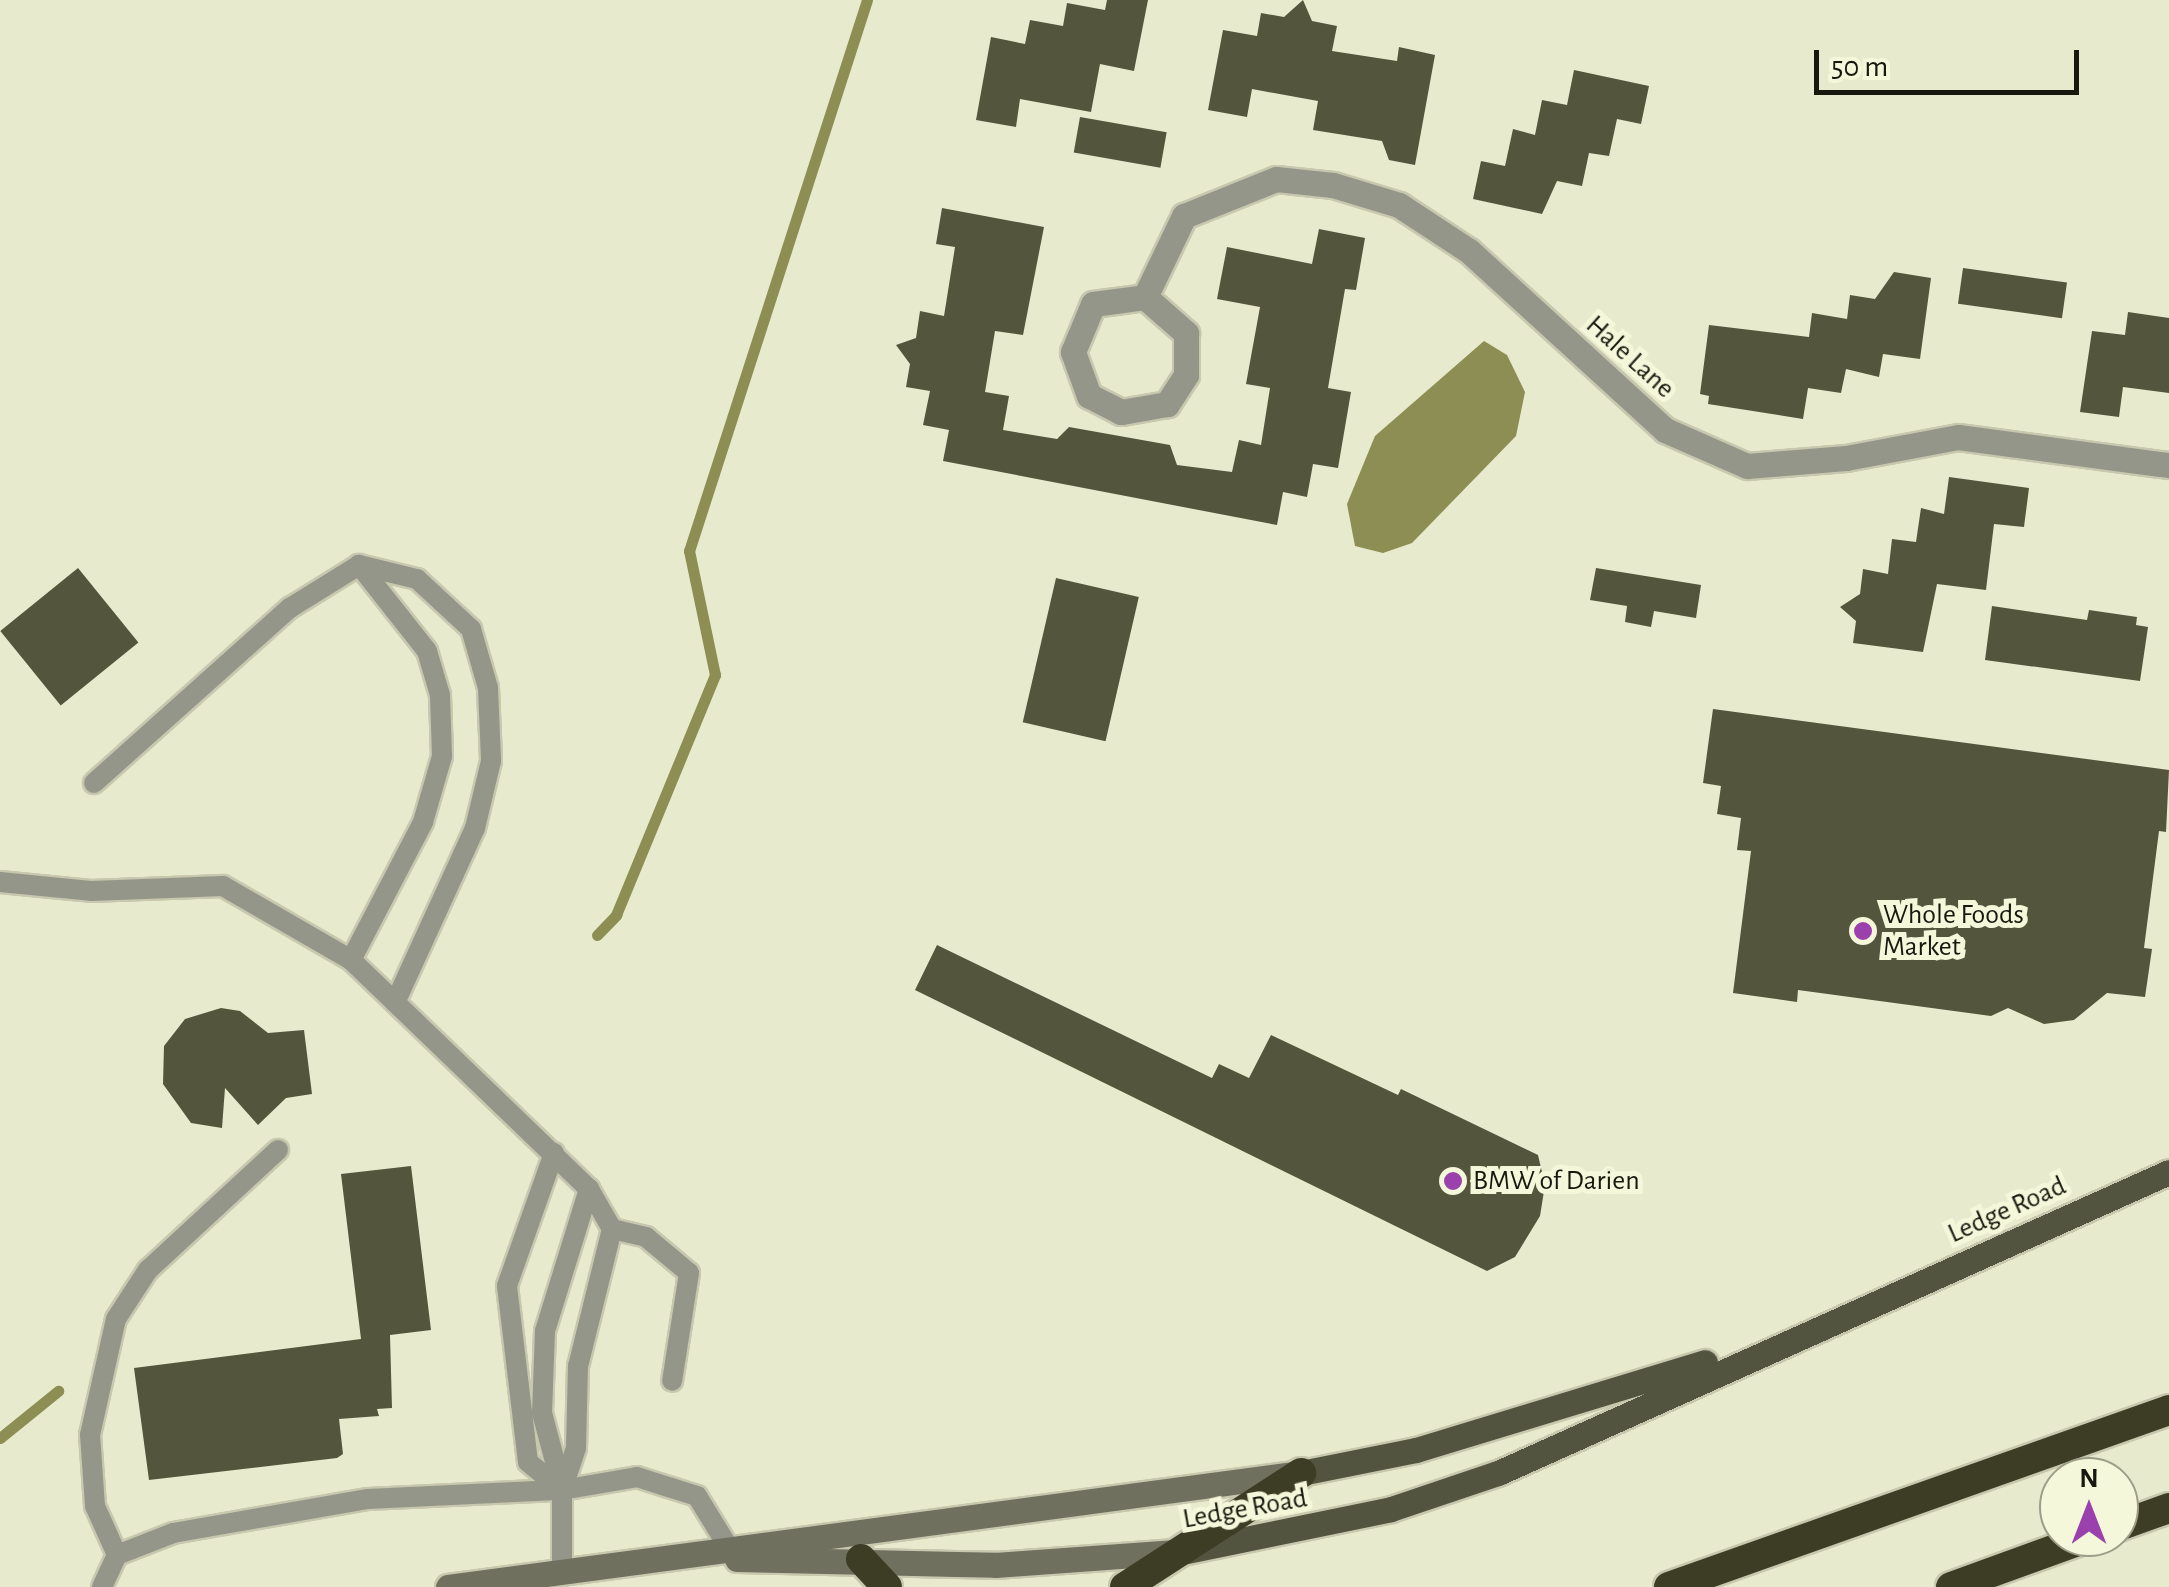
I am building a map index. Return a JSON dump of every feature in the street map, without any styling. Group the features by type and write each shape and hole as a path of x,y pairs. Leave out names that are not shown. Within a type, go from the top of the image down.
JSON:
{"highway":[{"path":"1669,1587 2169,1410"},
{"path":"1125,1587 1301,1473"},
{"path":"2139,1519 2169,1508"},
{"path":"1950,1587 2039,1555"},
{"path":"861,1560 887,1587"}],"main road":[{"name":"Ledge Road","path":"647,1560 861,1560 994,1565 1182,1552 1307,1530 1446,1492 2169,1172"},
{"name":"Ledge Road","path":"448,1587 1301,1473 1435,1445 1814,1326"}],"street":[{"name":"Hale Lane","path":"1145,297 1184,216 1276,179 1333,184 1399,205 1469,251 1665,430 1747,466 1846,458 1958,437 2169,466"},
{"path":"1145,297 1186,333 1186,375 1167,404 1121,412 1089,396 1073,352 1092,304 1145,297"}],"lane":[{"path":"351,960 423,822 442,756 440,695 427,651 360,565"},
{"path":"94,783 290,608 360,565 417,579 471,629 488,688 491,762 475,828 395,1002"},
{"path":"0,882 90,891 222,886 351,960 589,1189 612,1229 578,1366 576,1448 562,1490"},
{"path":"117,1555 95,1506 90,1435 116,1320 148,1270 278,1150"},
{"path":"554,1153 508,1286 528,1462 562,1490"},
{"path":"562,1574 562,1490 542,1413 546,1331 589,1189"},
{"path":"612,1229 646,1237 688,1273 672,1381"},
{"path":"102,1587 117,1555 173,1534 368,1499 562,1490 637,1477 697,1496 716,1517 729,1548"}],"shaded area":[{"path":"1484,341 1507,355 1525,392 1516,436 1412,543 1383,553 1355,546 1347,504 1375,436"}],"building":[{"path":"1107,0 1148,0 1134,71 1100,64 1091,112 1020,99 1016,127 976,120 991,37 1025,44 1030,20 1063,26 1067,3 1105,10"},
{"path":"1303,0 1312,21 1337,26 1332,51 1397,61 1399,47 1435,55 1415,165 1389,160 1382,141 1313,130 1318,101 1252,89 1247,117 1208,110 1223,30 1257,36 1261,13 1284,17"},
{"path":"1574,70 1649,86 1641,124 1617,119 1609,156 1589,153 1582,186 1557,181 1542,214 1473,199 1481,161 1505,166 1513,129 1535,135 1542,100 1567,105"},
{"path":"1080,117 1167,132 1160,168 1074,152"},
{"path":"942,208 1044,227 1023,335 995,331 985,392 1009,396 1003,430 1057,439 1069,427 1170,445 1177,465 1232,472 1239,440 1261,445 1270,388 1246,384 1260,307 1217,299 1227,247 1312,264 1319,229 1365,238 1356,290 1345,289 1328,388 1351,392 1338,468 1313,464 1307,497 1283,492 1277,525 943,461 949,430 923,425 930,391 906,387 910,364 896,345 916,338 920,311 944,316 955,247 936,244"},
{"path":"1963,268 2067,283 2062,318 1958,304"},
{"path":"1894,272 1931,278 1920,359 1883,354 1879,377 1846,369 1841,393 1808,388 1803,419 1708,404 1709,396 1700,394 1709,325 1809,337 1812,313 1847,319 1850,295 1875,299"},
{"path":"2128,312 2169,318 2169,393 2123,387 2119,417 2080,412 2092,331 2125,335"},
{"path":"1949,477 2029,488 2024,527 1994,524 1986,590 1937,584 1923,652 1853,643 1856,621 1840,607 1860,594 1863,569 1888,574 1892,539 1916,542 1921,508 1944,514"},
{"path":"78,568 138,643 61,706 0,631"},
{"path":"1596,568 1701,585 1696,618 1654,611 1651,627 1625,622 1627,606 1590,600"},
{"path":"1056,578 1139,597 1106,741 1023,722"},
{"path":"1992,606 2087,620 2089,610 2137,617 2136,625 2148,627 2140,681 1985,660"},
{"path":"1713,709 2169,770 2166,832 2159,831 2144,948 2152,949 2145,997 2107,993 2074,1020 2044,1024 2008,1008 1991,1016 1798,990 1797,1002 1733,993 1751,851 1737,850 1741,818 1717,814 1721,786 1703,783"},
{"path":"937,945 1212,1078 1219,1064 1249,1078 1271,1035 1398,1095 1401,1089 1538,1155 1545,1185 1540,1216 1515,1257 1487,1271 915,990"},
{"path":"221,1008 240,1011 268,1033 304,1030 312,1094 286,1098 258,1125 225,1088 222,1128 191,1123 163,1084 164,1046 185,1019"},
{"path":"411,1166 431,1330 390,1335 392,1408 377,1409 379,1416 339,1419 343,1454 337,1458 149,1480 134,1368 361,1339 341,1174"}],"waterway":[{"path":"597,935 616,915 715,675 689,551 867,0"},
{"path":"0,1438 58,1391"}],"place":[{"name":"Whole Foods Market","path":"1863,931"},
{"name":"BMW of Darien","path":"1453,1181"}]}
